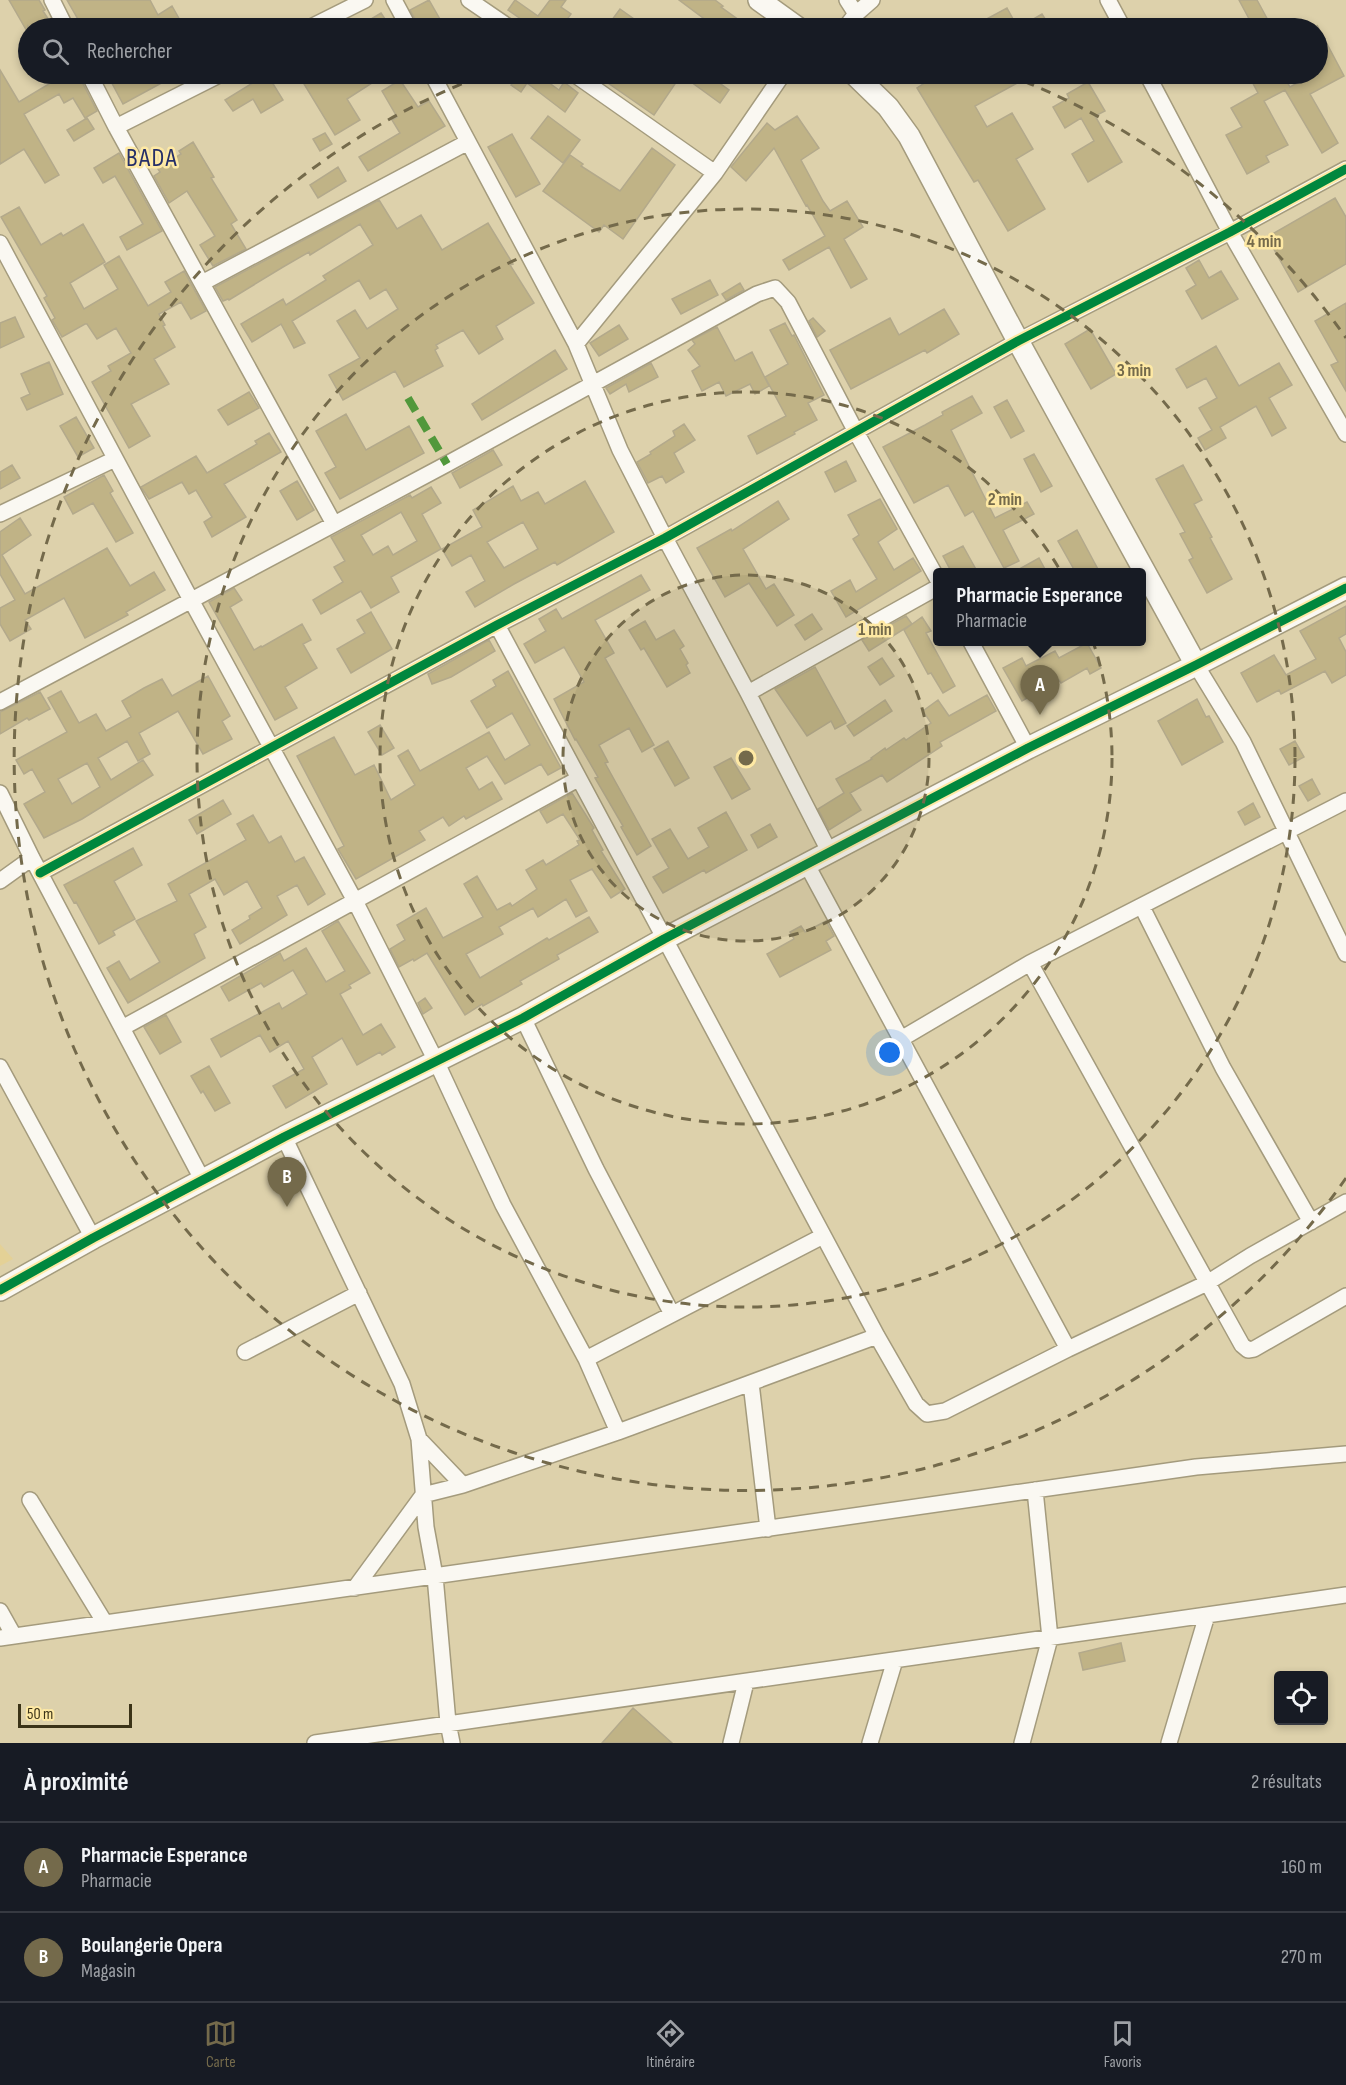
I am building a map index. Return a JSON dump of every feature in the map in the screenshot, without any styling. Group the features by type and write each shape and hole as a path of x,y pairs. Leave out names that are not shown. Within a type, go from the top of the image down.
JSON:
{"street":[{"path":"52,0 61,18"},
{"path":"329,18 365,0"},
{"path":"394,0 404,18"},
{"path":"469,0 495,18"},
{"path":"848,0 856,14"},
{"path":"853,18 872,0"},
{"path":"1108,0 1118,18"},
{"path":"762,1 785,18"},
{"path":"94,84 334,524"},
{"path":"116,127 201,84"},
{"path":"437,84 576,344 620,450 830,853"},
{"path":"588,84 715,173"},
{"path":"576,344 715,173 776,84"},
{"path":"864,84 888,107 909,136 1143,568"},
{"path":"1152,84 1230,232 1346,434"},
{"path":"202,283 468,142"},
{"path":"40,873 497,625 665,538 1018,341 1230,232 1346,169"},
{"path":"0,243 355,901 436,1061 503,1205 586,1359 618,1432"},
{"path":"0,702 447,464 757,294 775,288 788,302 856,432 933,571"},
{"path":"0,514 115,459"},
{"path":"1146,574 1196,665 1243,742 1346,954"},
{"path":"0,1290 284,1137 523,1017 664,939 1028,748 1346,588"},
{"path":"748,693 933,590"},
{"path":"497,625 878,1336 916,1404 927,1414 945,1412 1068,1349 1207,1283 1346,1202"},
{"path":"973,646 1028,748"},
{"path":"122,1028 578,779"},
{"path":"0,793 203,1181"},
{"path":"901,1039 1030,963 1346,801"},
{"path":"0,881 32,858"},
{"path":"807,865 1068,1349"},
{"path":"1142,907 1223,1068 1311,1222"},
{"path":"1030,963 1242,1345 1248,1350 1254,1349 1346,1296"},
{"path":"523,1017 596,1169 672,1314"},
{"path":"0,1066 93,1238"},
{"path":"284,1137 402,1384 419,1439 426,1527 435,1576 448,1723 452,1743"},
{"path":"586,1359 824,1236"},
{"path":"245,1352 359,1293"},
{"path":"355,1588 423,1496 463,1485 618,1432 878,1336"},
{"path":"751,1383 768,1529"},
{"path":"419,1439 463,1485"},
{"path":"0,1611 7,1637 1196,1467 1346,1454"},
{"path":"1022,1743 1050,1638 1035,1490"},
{"path":"30,1500 105,1623"},
{"path":"315,1743 1346,1595"},
{"path":"1169,1743 1208,1615"},
{"path":"870,1743 895,1660"},
{"path":"731,1743 746,1682"}],"shaded area":[{"path":"0,1244 13,1259 0,1266"}],"building":[{"path":"9,0 39,0 48,18 19,18"},
{"path":"67,0 150,0 158,15 172,6 179,18 77,18"},
{"path":"429,0 439,18 414,18 410,10"},
{"path":"515,0 538,16 550,0 566,0 561,7 571,14 568,18 520,18 508,10"},
{"path":"679,0 715,0 736,18 703,18"},
{"path":"1239,0 1257,0 1267,18 1249,18"},
{"path":"1007,8 1012,18 988,18"},
{"path":"620,9 633,18 613,18"},
{"path":"381,13 384,18 373,18"},
{"path":"1328,46 1344,76 1310,94 1338,143 1322,153 1285,90 1264,101 1288,145 1266,156 1269,162 1247,174 1226,135 1242,127 1231,108 1258,93 1253,84 1288,84 1290,87 1296,84 1328,84"},
{"path":"0,70 19,102 49,84 83,84 97,111 85,118 73,98 64,103 59,94 24,114 59,175 45,183 24,149 0,164"},
{"path":"112,84 160,84 123,104"},
{"path":"251,84 273,84 283,100 261,113 253,99 233,111 225,100"},
{"path":"304,84 370,84 347,99 360,120 335,135"},
{"path":"393,84 403,84 418,107 429,101 445,126 368,171 359,157 400,133 392,120 397,117 382,91"},
{"path":"512,84 526,84 521,92"},
{"path":"528,84 551,84 559,90 563,84 567,84 578,93 565,112"},
{"path":"609,84 675,84 654,115"},
{"path":"694,84 721,84 729,90 720,103"},
{"path":"923,84 1016,84 975,106 987,127 1012,113 1033,149 1016,159 1045,209 1008,231 978,180 974,182 917,88"},
{"path":"1084,84 1089,84 1105,111 1095,116 1122,162 1088,182 1072,154 1094,141 1081,118 1065,128 1053,107 1069,98 1067,94"},
{"path":"548,116 580,140 563,163 531,138"},
{"path":"797,116 819,148 801,160 823,201 830,211 847,201 863,227 844,239 867,279 851,288 829,247 789,270 783,260 825,236 774,148 746,181 731,167 767,123 775,130"},
{"path":"87,118 94,129 74,141 67,130"},
{"path":"325,133 332,144 320,151 313,139"},
{"path":"512,134 540,184 516,197 488,147"},
{"path":"193,142 214,177 211,178 237,220 231,224 246,249 213,266 200,245 215,236 187,191 169,203 154,176 160,172 158,169 181,154 179,151"},
{"path":"652,148 675,165 623,239 604,225 599,232 543,191 570,155 583,164 581,166 620,191"},
{"path":"119,153 162,231 127,250 120,237 143,224 115,176 103,183 94,168"},
{"path":"338,167 346,181 318,198 310,185"},
{"path":"1335,198 1346,217 1346,264 1298,292 1267,237"},
{"path":"379,200 397,229 421,215 442,250 488,223 513,264 510,265 534,303 496,326 503,339 479,354 463,330 436,345 438,348 435,350 443,366 404,387 395,371 343,400 329,375 360,358 337,321 355,310 367,329 398,309 386,289 370,299 359,280 292,321 305,343 294,348 281,324 252,342 241,324 283,299 286,305 326,280 323,276 373,245 360,224 229,300 223,301 215,287"},
{"path":"19,207 41,245 83,224 105,262 70,283 84,309 118,289 104,265 119,256 148,306 171,292 165,282 184,271 206,311 191,319 181,302 159,314 175,347 154,359 169,384 131,404 150,436 129,448 92,382 111,371 108,366 131,353 116,328 97,339 85,324 62,337 52,320 55,318 44,298 47,296 1,217"},
{"path":"1199,260 1209,278 1221,271 1238,299 1202,319 1186,291 1196,285 1186,268"},
{"path":"710,280 718,295 681,314 672,299"},
{"path":"740,283 744,290 726,300 722,294"},
{"path":"1346,303 1346,391 1331,365 1338,362 1315,321"},
{"path":"944,309 959,334 927,353 925,350 851,389 830,350 890,318 899,335"},
{"path":"15,317 24,337 0,348 0,323"},
{"path":"813,318 825,331 817,337 809,321"},
{"path":"785,323 792,336 794,335 824,395 808,403 817,420 757,454 748,436 786,416 765,377 788,364 770,330"},
{"path":"619,325 628,339 599,356 590,343"},
{"path":"717,327 735,361 752,352 769,386 755,394 750,384 726,396 719,382 702,391 692,371 700,366 688,350 695,344 692,340"},
{"path":"1090,329 1116,374 1091,389 1065,344"},
{"path":"1216,346 1239,386 1279,363 1292,385 1269,398 1286,428 1272,436 1256,406 1220,427 1226,438 1205,450 1198,438 1212,430 1199,408 1217,398 1206,378 1187,388 1176,369"},
{"path":"555,350 567,369 482,420 472,404"},
{"path":"49,362 63,394 27,410 21,398 30,394 21,374"},
{"path":"651,363 658,377 629,392 626,384 610,394 606,388"},
{"path":"249,392 259,408 228,425 218,410"},
{"path":"972,396 982,413 951,430 995,518 1027,502 1034,514 1003,530 1019,561 1004,568 973,511 965,516 948,485 914,503 883,447 943,415 942,412"},
{"path":"1007,400 1024,431 1011,438 994,407"},
{"path":"346,414 366,450 409,426 424,453 340,499 325,473 336,467 316,431"},
{"path":"76,417 94,448 78,457 60,426"},
{"path":"684,424 695,440 674,453 684,472 666,483 662,476 648,483 637,462 675,436 673,431"},
{"path":"269,433 281,452 224,484 246,517 212,537 204,522 212,517 196,490 189,494 182,482 149,499 141,487 196,456 207,473 257,444 255,441"},
{"path":"493,450 502,465 460,488 452,473"},
{"path":"1034,454 1052,486 1041,492 1024,459"},
{"path":"846,461 856,481 835,492 825,472"},
{"path":"12,465 20,478 0,489 0,472"},
{"path":"1183,465 1202,500 1194,504 1232,579 1207,593 1189,560 1193,558 1180,534 1185,532 1156,479"},
{"path":"104,475 113,491 110,493 133,533 116,542 93,503 73,514 64,497"},
{"path":"297,481 314,510 297,520 280,491"},
{"path":"585,481 614,532 557,565 555,562 475,607 466,592 485,581 471,555 452,566 442,549 482,527 473,510 513,486 521,501 538,492 545,504","holes":["523,522 538,549 504,568 487,542"]},
{"path":"431,487 441,503 422,514 441,549 391,577 399,592 371,608 361,591 321,614 313,600 343,582 334,567 345,561 331,537 410,495 412,498","holes":["401,512 417,541 393,555 388,546 373,555 361,535"]},
{"path":"880,499 897,529 878,542 894,570 913,558 921,571 846,617 831,591 850,580 856,592 877,579 853,539 859,535 848,515"},
{"path":"778,501 789,519 743,549 766,589 774,584 794,615 777,626 749,583 725,597 697,548 731,529 732,531"},
{"path":"20,518 31,535 2,555 25,594 107,548 130,586 154,572 165,590 126,612 128,615 85,638 64,598 25,620 31,629 10,641 0,624 0,608 15,600 0,574 0,532"},
{"path":"1077,530 1097,568 1073,568 1058,541"},
{"path":"963,546 975,568 949,568 943,556"},
{"path":"1039,558 1044,568 1021,568"},
{"path":"641,575 650,590 595,620 614,653 605,658 654,745 642,752 629,728 599,745 608,762 605,763 651,846 637,855 595,778 598,777 575,740 554,699 584,682 564,647 535,663 524,644 546,631 539,619 556,609 562,619"},
{"path":"234,588 242,600 230,607 254,650 302,624 311,640 303,644 317,668 285,687 297,708 275,720 209,602"},
{"path":"1346,606 1346,634 1339,638 1346,652 1346,675 1332,683 1325,671 1281,694 1279,690 1257,702 1241,673 1274,655 1286,675 1316,659 1300,631"},
{"path":"371,612 392,649 351,673 337,649 365,633 357,620"},
{"path":"812,614 822,629 805,640 795,625"},
{"path":"906,616 912,624 869,651 862,640"},
{"path":"922,617 931,631 926,633 955,686 943,693 931,673 928,674 904,630"},
{"path":"645,621 656,640 674,630 684,646 680,649 688,663 686,665 690,673 667,687 644,648 641,650 629,630"},
{"path":"489,640 495,651 451,677 432,684 428,674"},
{"path":"1081,646 1089,646 1101,668 1090,674 1087,668 1061,683 1059,680 1022,701 1003,668 1022,658 1026,666 1055,651 1059,658"},
{"path":"882,658 894,676 880,685 868,667"},
{"path":"815,667 846,723 835,729 831,721 807,736 775,689"},
{"path":"508,671 561,768 548,775 541,764 505,784 487,756 466,768 479,790 492,782 502,799 466,819 464,816 449,826 443,817 419,831 425,840 356,879 338,849 344,846 297,756 334,737 355,775 374,765 391,800 415,785 398,756 408,750 420,771 489,732 505,760 530,745 512,713 487,728 471,701 496,686 493,680"},
{"path":"208,676 230,716 222,721 232,739 203,754 178,711 139,733 150,754 138,761 127,741 98,758 111,780 143,760 153,775 82,819 44,838 24,804 45,792 32,769 24,774 16,760 67,732 48,698 61,691 79,723 96,714 106,731 131,717 122,701 144,688 162,679 172,696","holes":["87,763 100,787 72,804 58,779"]},
{"path":"40,692 50,709 29,720 27,718 0,734 0,712"},
{"path":"987,695 996,711 940,742 942,746 887,782 882,775 850,793 861,810 829,830 818,809 844,793 836,779 872,759 885,748 886,750 904,738 906,740 931,723 923,711 938,700 949,716"},
{"path":"1197,699 1223,742 1182,765 1158,721"},
{"path":"885,700 892,711 854,736 847,726"},
{"path":"380,725 394,748 382,755 368,732"},
{"path":"668,741 689,778 675,786 654,749"},
{"path":"1295,741 1304,757 1289,765 1280,749"},
{"path":"731,758 750,789 732,799 714,767"},
{"path":"1312,779 1320,794 1308,801 1299,786"},
{"path":"572,793 594,828 592,830 603,850 601,851 625,889 611,898 592,869 570,880 587,911 576,917 566,899 538,917 533,908 499,927 503,934 466,954 480,978 547,938 549,940 589,917 598,932 557,955 559,959 520,981 522,984 465,1015 427,953 399,967 390,949 405,940 397,925 426,908 443,938 483,917 464,884 477,876 497,910 510,903 512,906 537,889 526,870 543,860 546,865 579,845 577,841 580,840 563,814 547,823 540,811"},
{"path":"223,800 231,814 197,834 189,820"},
{"path":"1253,803 1260,817 1245,825 1238,812"},
{"path":"726,812 747,850 663,893 653,877 669,868 652,839 670,829 688,859 709,847 698,828"},
{"path":"253,815 269,843 281,836 295,862 304,857 325,894 308,905 297,885 277,896 287,915 240,944 232,930 262,908 247,881 224,895 215,879 189,894 206,927 194,934 205,958 128,1003 107,968 119,961 130,980 160,962 136,921 177,901 168,884 246,840 237,824"},
{"path":"770,824 777,837 758,848 751,835"},
{"path":"133,848 142,865 114,881 135,919 113,931 115,935 99,944 64,885"},
{"path":"338,921 370,973 349,985 351,988 340,994 363,1035 381,1024 395,1047 382,1055 380,1052 357,1065 342,1038 312,1057 327,1084 286,1108 273,1086 304,1069 288,1041 270,1052 260,1035 221,1057 211,1039 279,1003 282,1009 307,994 293,970 264,987 261,983 229,1001 221,987 280,953 284,961 306,948 326,982 345,971 322,931"},
{"path":"826,921 834,936 826,941 831,950 780,977 767,954 794,939 790,932 801,926 805,932"},
{"path":"425,998 432,1008 423,1014 418,1003"},
{"path":"166,1015 181,1042 160,1054 144,1027"},
{"path":"209,1066 230,1103 215,1111 191,1076"},
{"path":"1121,1643 1125,1661 1083,1670 1079,1653"},
{"path":"633,1708 672,1743 602,1743"}],"marked path":[{"path":"408,398 447,464"}],"cycle path":[{"path":"40,873 497,625 665,538 1018,341 1230,232 1346,169"},
{"path":"0,1290 284,1137 523,1018 664,939 1028,748 1346,588"}],"place":[{"name":"Pharmacie Esperance","path":"1040,715"},
{"name":"Boulangerie Opera","path":"287,1207"}],"district":[{"name":"BADA","path":"152,158"}]}
